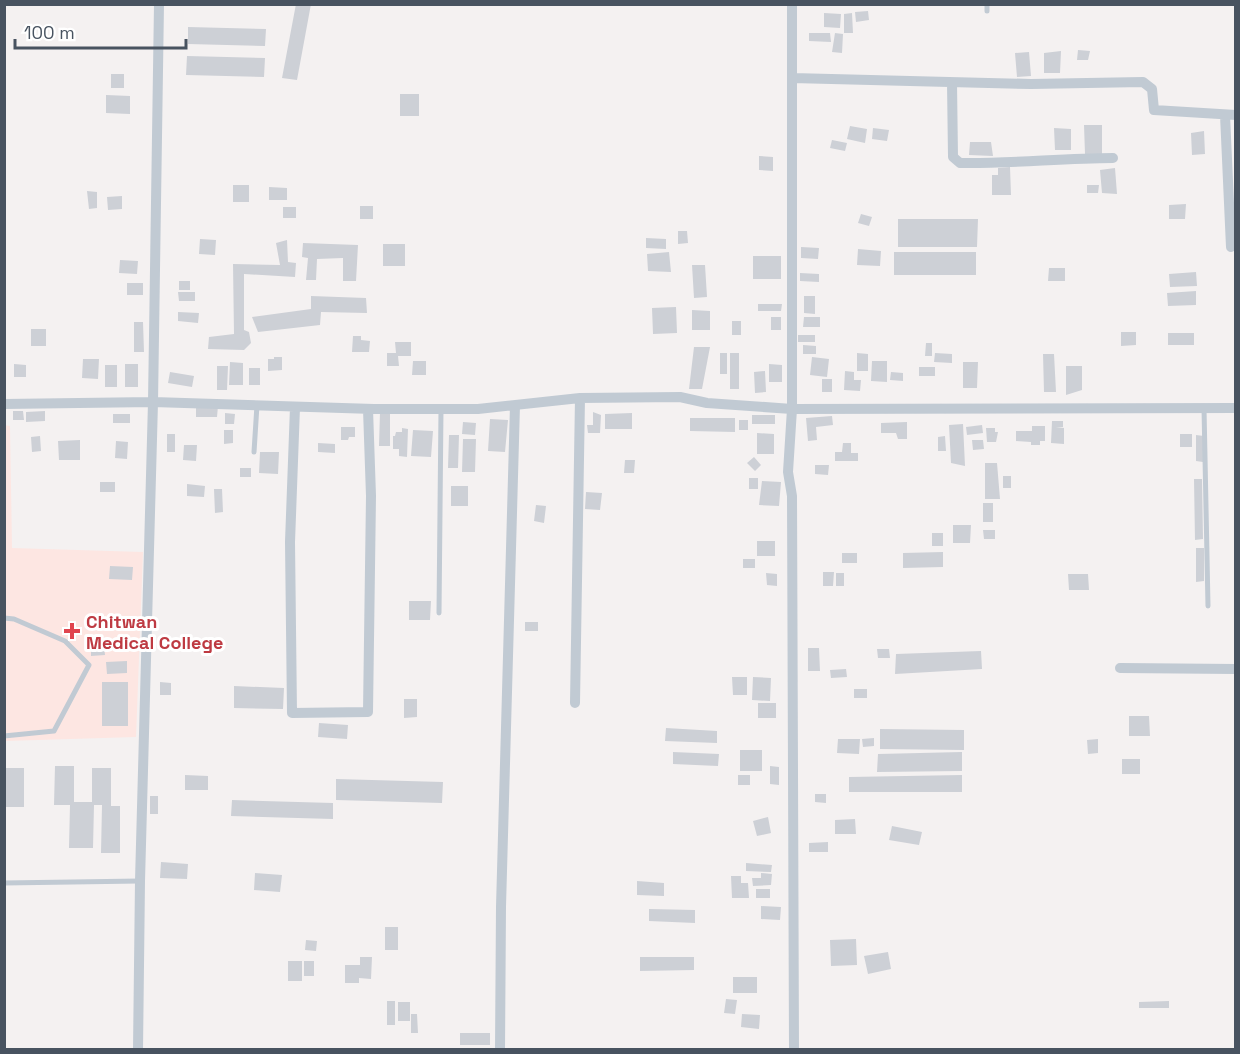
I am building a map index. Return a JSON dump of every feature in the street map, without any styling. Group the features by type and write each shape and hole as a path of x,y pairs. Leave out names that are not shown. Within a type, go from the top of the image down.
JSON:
{"street":[{"path":"138,1050 140,881 153,402 159,4"},
{"path":"792,4 792,409 788,472 792,496 794,1050"},
{"path":"792,78 1031,84 1143,82 1152,89 1154,110 1231,115 1231,247"},
{"path":"952,83 953,157 960,163 996,164 1029,160 1113,158"},
{"path":"4,404 153,402 368,409 478,409 580,398 680,397 706,403 792,409 1236,408"},
{"path":"575,703 580,398"},
{"path":"500,1050 501,907 515,405"},
{"path":"295,406 290,542 292,713 368,712 371,496 368,409"},
{"path":"1120,668 1236,669"}],"lane":[{"path":"254,452 257,405"},
{"path":"1204,408 1208,606"},
{"path":"440,613 441,409"},
{"path":"4,618 14,619 65,641 89,665 54,730 4,736"},
{"path":"4,883 140,881"}],"shaded area":[{"name":"Chitwan Medical College","path":"4,425 10,426 12,548 143,552 136,737 5,741","holes":["102,682 128,683 128,726 102,726"]}],"building":[{"path":"296,4 311,4 297,80 282,78"},
{"path":"868,11 869,20 856,22 855,12"},
{"path":"824,13 841,14 840,28 824,27"},
{"path":"852,13 853,33 844,33 844,14"},
{"path":"188,27 266,29 265,46 188,44"},
{"path":"809,33 830,33 831,42 809,41"},
{"path":"835,33 843,34 842,53 832,52"},
{"path":"1078,50 1090,51 1088,60 1077,60"},
{"path":"1061,51 1060,73 1044,73 1044,53"},
{"path":"1029,52 1031,76 1017,77 1015,53"},
{"path":"187,56 265,58 264,77 186,75"},
{"path":"111,74 124,74 124,88 111,88"},
{"path":"400,94 419,94 419,116 400,116"},
{"path":"106,95 130,96 130,114 106,113"},
{"path":"1084,125 1102,125 1102,154 1085,154"},
{"path":"850,126 867,129 865,143 847,139"},
{"path":"873,128 889,130 887,141 872,139"},
{"path":"1054,128 1071,129 1071,150 1055,150"},
{"path":"1204,131 1205,154 1192,155 1191,133"},
{"path":"832,140 847,143 845,151 830,148"},
{"path":"970,142 991,142 993,156 969,155"},
{"path":"759,156 773,157 773,171 759,170"},
{"path":"1010,167 1011,195 992,195 992,175 998,175 998,168"},
{"path":"1115,168 1117,194 1102,193 1100,170"},
{"path":"233,185 249,185 249,202 233,202"},
{"path":"1087,185 1099,185 1098,193 1087,193"},
{"path":"269,187 287,188 287,200 269,200"},
{"path":"87,191 97,192 97,208 89,209"},
{"path":"122,196 122,209 108,210 107,197"},
{"path":"1186,204 1185,219 1169,219 1169,205"},
{"path":"360,206 373,206 373,219 360,219"},
{"path":"283,207 296,207 296,218 283,218"},
{"path":"861,214 872,217 869,226 858,223"},
{"path":"898,219 978,219 977,247 898,247"},
{"path":"678,231 687,231 688,243 678,244"},
{"path":"646,238 666,239 666,249 646,248"},
{"path":"200,239 216,240 215,255 199,254"},
{"path":"287,240 288,262 296,263 295,277 244,274 244,330 249,332 251,343 244,350 208,349 209,337 234,334 233,264 280,265 276,243"},
{"path":"303,243 358,245 356,281 343,281 343,258 317,259 316,280 306,280 308,258 302,257"},
{"path":"383,244 405,244 405,266 383,266"},
{"path":"801,247 819,248 818,259 801,258"},
{"path":"858,249 881,251 880,266 857,265"},
{"path":"669,252 671,272 648,271 647,254"},
{"path":"894,252 976,252 976,275 894,275"},
{"path":"753,256 781,256 781,279 753,279"},
{"path":"120,260 138,261 137,274 119,273"},
{"path":"692,265 705,265 707,297 694,298"},
{"path":"1049,268 1065,268 1065,281 1048,281"},
{"path":"1196,272 1197,286 1170,287 1169,274"},
{"path":"800,273 819,274 819,282 800,281"},
{"path":"179,281 190,281 190,290 179,290"},
{"path":"127,283 143,283 143,295 127,295"},
{"path":"1196,291 1196,305 1168,306 1167,293"},
{"path":"178,292 195,292 195,301 179,301"},
{"path":"311,296 366,298 367,313 321,312 320,325 258,332 252,317 311,309"},
{"path":"804,296 815,296 815,314 804,313"},
{"path":"758,304 782,304 781,311 758,311"},
{"path":"676,307 677,333 653,334 652,308"},
{"path":"692,310 710,311 710,330 692,330"},
{"path":"178,312 199,313 198,323 178,321"},
{"path":"771,317 781,317 781,330 771,330"},
{"path":"804,317 820,317 820,327 803,327"},
{"path":"732,321 741,321 741,335 732,335"},
{"path":"134,322 143,322 144,352 134,352"},
{"path":"31,329 46,329 46,346 31,346"},
{"path":"1121,332 1136,332 1136,345 1121,346"},
{"path":"1168,333 1194,333 1194,345 1168,345"},
{"path":"798,335 815,335 815,342 798,342"},
{"path":"353,336 361,336 361,340 370,341 369,352 352,352"},
{"path":"395,342 411,342 411,356 398,356 399,366 387,366 387,353 396,353"},
{"path":"926,343 932,343 932,356 925,356"},
{"path":"803,345 816,346 816,354 803,354"},
{"path":"694,347 710,347 702,389 689,389"},
{"path":"720,353 727,353 727,374 720,374"},
{"path":"730,353 739,353 739,389 730,389"},
{"path":"857,353 868,354 868,371 857,371"},
{"path":"935,353 952,354 952,363 934,362"},
{"path":"1043,354 1054,354 1056,392 1044,392"},
{"path":"274,357 282,357 282,370 268,371 268,359 274,359"},
{"path":"812,357 829,359 827,377 810,375"},
{"path":"83,359 99,359 98,379 82,378"},
{"path":"413,361 426,361 426,375 412,375"},
{"path":"872,361 887,361 887,382 871,381"},
{"path":"230,362 243,363 243,385 229,385"},
{"path":"963,362 978,362 977,388 963,388"},
{"path":"14,364 26,365 26,377 14,377"},
{"path":"125,364 138,364 138,387 125,387"},
{"path":"769,364 782,365 782,382 769,382"},
{"path":"105,365 117,365 117,387 105,387"},
{"path":"217,366 228,366 227,390 217,390"},
{"path":"1066,366 1082,366 1082,390 1066,395"},
{"path":"919,367 935,367 935,376 919,376"},
{"path":"249,368 260,368 260,385 249,385"},
{"path":"765,371 766,392 755,393 754,372"},
{"path":"845,371 854,372 854,380 861,380 860,391 844,390"},
{"path":"170,372 194,376 192,387 168,383"},
{"path":"891,372 903,373 903,381 890,380"},
{"path":"822,379 832,379 832,392 822,392"},
{"path":"196,406 218,406 217,417 196,417"},
{"path":"13,411 23,411 24,420 13,420"},
{"path":"45,411 45,421 26,422 26,412"},
{"path":"380,412 390,413 390,446 379,446"},
{"path":"593,412 601,415 600,433 588,433 587,425 593,425"},
{"path":"225,413 235,414 234,424 225,424"},
{"path":"632,413 632,429 605,429 605,414"},
{"path":"113,414 130,414 130,423 113,423"},
{"path":"752,415 775,415 775,424 752,424"},
{"path":"832,416 833,425 816,427 817,440 808,441 806,418"},
{"path":"690,418 735,418 735,432 690,431"},
{"path":"490,419 508,420 505,452 488,451"},
{"path":"739,420 748,420 748,430 739,430"},
{"path":"1052,421 1063,421 1063,427 1056,427 1064,428 1064,444 1051,443"},
{"path":"463,422 476,423 475,435 462,434"},
{"path":"907,422 907,439 898,439 896,433 881,433 881,423"},
{"path":"963,424 965,466 951,463 949,425"},
{"path":"982,425 983,433 967,435 966,427"},
{"path":"1032,426 1045,426 1045,441 1040,441 1040,445 1031,445 1031,442 1016,441 1016,431 1032,431"},
{"path":"341,427 355,427 355,437 341,440"},
{"path":"402,428 408,429 407,457 399,456 399,449 393,449 393,436 396,432 402,432"},
{"path":"986,428 995,428 995,432 998,432 996,442 987,442"},
{"path":"224,430 233,430 233,443 224,444"},
{"path":"413,430 433,431 431,457 411,456"},
{"path":"757,433 774,434 774,454 757,454"},
{"path":"167,434 175,434 175,452 167,452"},
{"path":"1180,434 1192,434 1192,447 1180,447"},
{"path":"449,435 459,435 458,468 448,468"},
{"path":"1196,435 1204,436 1203,462 1196,461"},
{"path":"40,436 41,451 32,452 31,437"},
{"path":"945,436 946,451 938,451 938,437"},
{"path":"463,439 476,439 475,472 462,472"},
{"path":"80,440 80,460 59,460 58,441"},
{"path":"972,440 983,440 984,449 973,450"},
{"path":"116,441 128,442 127,459 115,458"},
{"path":"318,443 335,444 335,453 318,452"},
{"path":"843,443 851,443 851,453 858,453 858,461 835,461 835,452 842,452"},
{"path":"184,445 197,445 196,461 183,460"},
{"path":"260,452 279,452 278,474 259,473"},
{"path":"754,457 761,465 755,471 747,463"},
{"path":"625,460 635,460 634,473 624,473"},
{"path":"985,463 997,463 1000,499 985,499"},
{"path":"815,465 829,465 828,475 815,474"},
{"path":"240,468 251,468 251,477 240,477"},
{"path":"1003,476 1011,476 1011,488 1003,488"},
{"path":"749,478 758,478 758,489 749,489"},
{"path":"1194,479 1202,479 1203,539 1195,540"},
{"path":"762,481 781,482 779,506 759,505"},
{"path":"100,482 115,482 115,492 100,492"},
{"path":"187,484 205,486 204,497 187,496"},
{"path":"451,486 468,486 468,506 451,506"},
{"path":"214,489 222,489 223,512 215,513"},
{"path":"586,492 602,493 600,510 585,509"},
{"path":"983,503 993,503 993,522 983,522"},
{"path":"536,505 546,506 544,523 534,521"},
{"path":"953,525 971,525 970,543 953,543"},
{"path":"983,530 995,530 995,539 984,539"},
{"path":"932,533 943,533 943,546 932,546"},
{"path":"757,541 775,541 775,556 757,556"},
{"path":"1196,548 1204,548 1204,581 1196,582"},
{"path":"943,552 943,567 903,568 903,553"},
{"path":"842,553 857,553 857,563 842,563"},
{"path":"743,559 755,559 755,568 743,568"},
{"path":"110,566 133,567 132,580 109,579"},
{"path":"823,572 834,572 833,586 823,586"},
{"path":"766,573 777,574 777,586 767,585"},
{"path":"836,573 844,573 844,586 836,586"},
{"path":"1068,574 1088,574 1089,590 1069,590"},
{"path":"409,601 431,601 430,620 409,620"},
{"path":"525,622 538,622 538,631 525,631"},
{"path":"104,646 105,655 91,656 91,647"},
{"path":"808,648 819,648 820,671 808,671"},
{"path":"877,649 889,649 890,658 878,658"},
{"path":"981,651 982,669 895,674 896,654"},
{"path":"127,661 127,673 107,674 106,662"},
{"path":"846,669 847,677 831,678 830,670"},
{"path":"732,677 747,677 747,695 733,695"},
{"path":"753,677 771,678 770,701 752,700"},
{"path":"102,682 128,682 128,726 102,726"},
{"path":"160,682 171,683 171,695 160,695"},
{"path":"234,686 284,688 283,709 234,708"},
{"path":"854,689 867,689 867,698 854,698"},
{"path":"404,699 417,699 417,717 404,718"},
{"path":"758,703 776,703 776,718 758,718"},
{"path":"1129,716 1149,716 1150,736 1129,736"},
{"path":"319,723 348,725 347,739 318,737"},
{"path":"666,728 717,731 717,743 665,741"},
{"path":"880,729 964,730 964,750 880,749"},
{"path":"874,738 874,746 863,747 862,739"},
{"path":"838,739 860,739 859,754 837,753"},
{"path":"1098,739 1098,753 1088,754 1087,740"},
{"path":"740,750 762,750 762,771 740,771"},
{"path":"673,752 719,754 718,766 673,764"},
{"path":"962,752 962,771 877,772 878,754"},
{"path":"1122,759 1140,759 1140,774 1122,774"},
{"path":"55,766 74,766 74,802 92,802 92,768 111,768 111,806 120,806 120,853 101,853 102,805 94,805 93,848 69,848 70,805 54,805"},
{"path":"770,766 779,767 779,785 770,784"},
{"path":"5,768 24,768 24,807 5,807"},
{"path":"185,775 208,776 208,790 185,790"},
{"path":"738,775 750,775 750,785 738,785"},
{"path":"962,775 962,792 849,792 849,777"},
{"path":"336,779 443,782 442,803 336,800"},
{"path":"815,794 826,794 826,803 815,802"},
{"path":"150,796 158,796 158,814 150,814"},
{"path":"232,800 333,803 333,819 231,816"},
{"path":"768,817 771,833 757,836 753,821"},
{"path":"855,819 856,834 835,834 835,820"},
{"path":"892,826 922,832 919,845 889,840"},
{"path":"828,842 828,852 809,852 809,843"},
{"path":"161,862 188,864 187,879 160,878"},
{"path":"746,863 772,865 771,872 746,871"},
{"path":"255,873 282,875 280,892 254,890"},
{"path":"761,873 772,874 771,885 753,886 752,878 761,878"},
{"path":"731,876 741,876 741,883 748,883 749,898 732,898"},
{"path":"637,881 664,883 664,896 637,895"},
{"path":"756,889 770,889 770,898 756,898"},
{"path":"761,906 781,907 780,920 761,919"},
{"path":"649,909 695,910 695,923 649,921"},
{"path":"385,927 398,927 398,950 385,950"},
{"path":"856,939 857,965 831,966 830,940"},
{"path":"306,940 317,941 316,951 305,950"},
{"path":"888,952 891,969 868,974 864,956"},
{"path":"360,957 372,957 371,979 359,978 359,983 345,983 345,965 360,965"},
{"path":"640,957 694,957 694,970 640,971"},
{"path":"288,961 302,961 302,981 288,981"},
{"path":"304,961 314,961 314,976 304,976"},
{"path":"733,977 757,977 757,993 733,993"},
{"path":"726,999 737,1000 735,1014 724,1013"},
{"path":"387,1001 395,1001 395,1025 387,1025"},
{"path":"1169,1001 1169,1008 1139,1008 1139,1002"},
{"path":"398,1002 410,1002 410,1021 398,1021"},
{"path":"411,1014 417,1014 418,1033 411,1033"},
{"path":"742,1014 760,1015 759,1029 741,1027"},
{"path":"460,1033 490,1033 490,1045 460,1045"}],"place":[{"name":"Chitwan Medical College","path":"72,631"}]}
